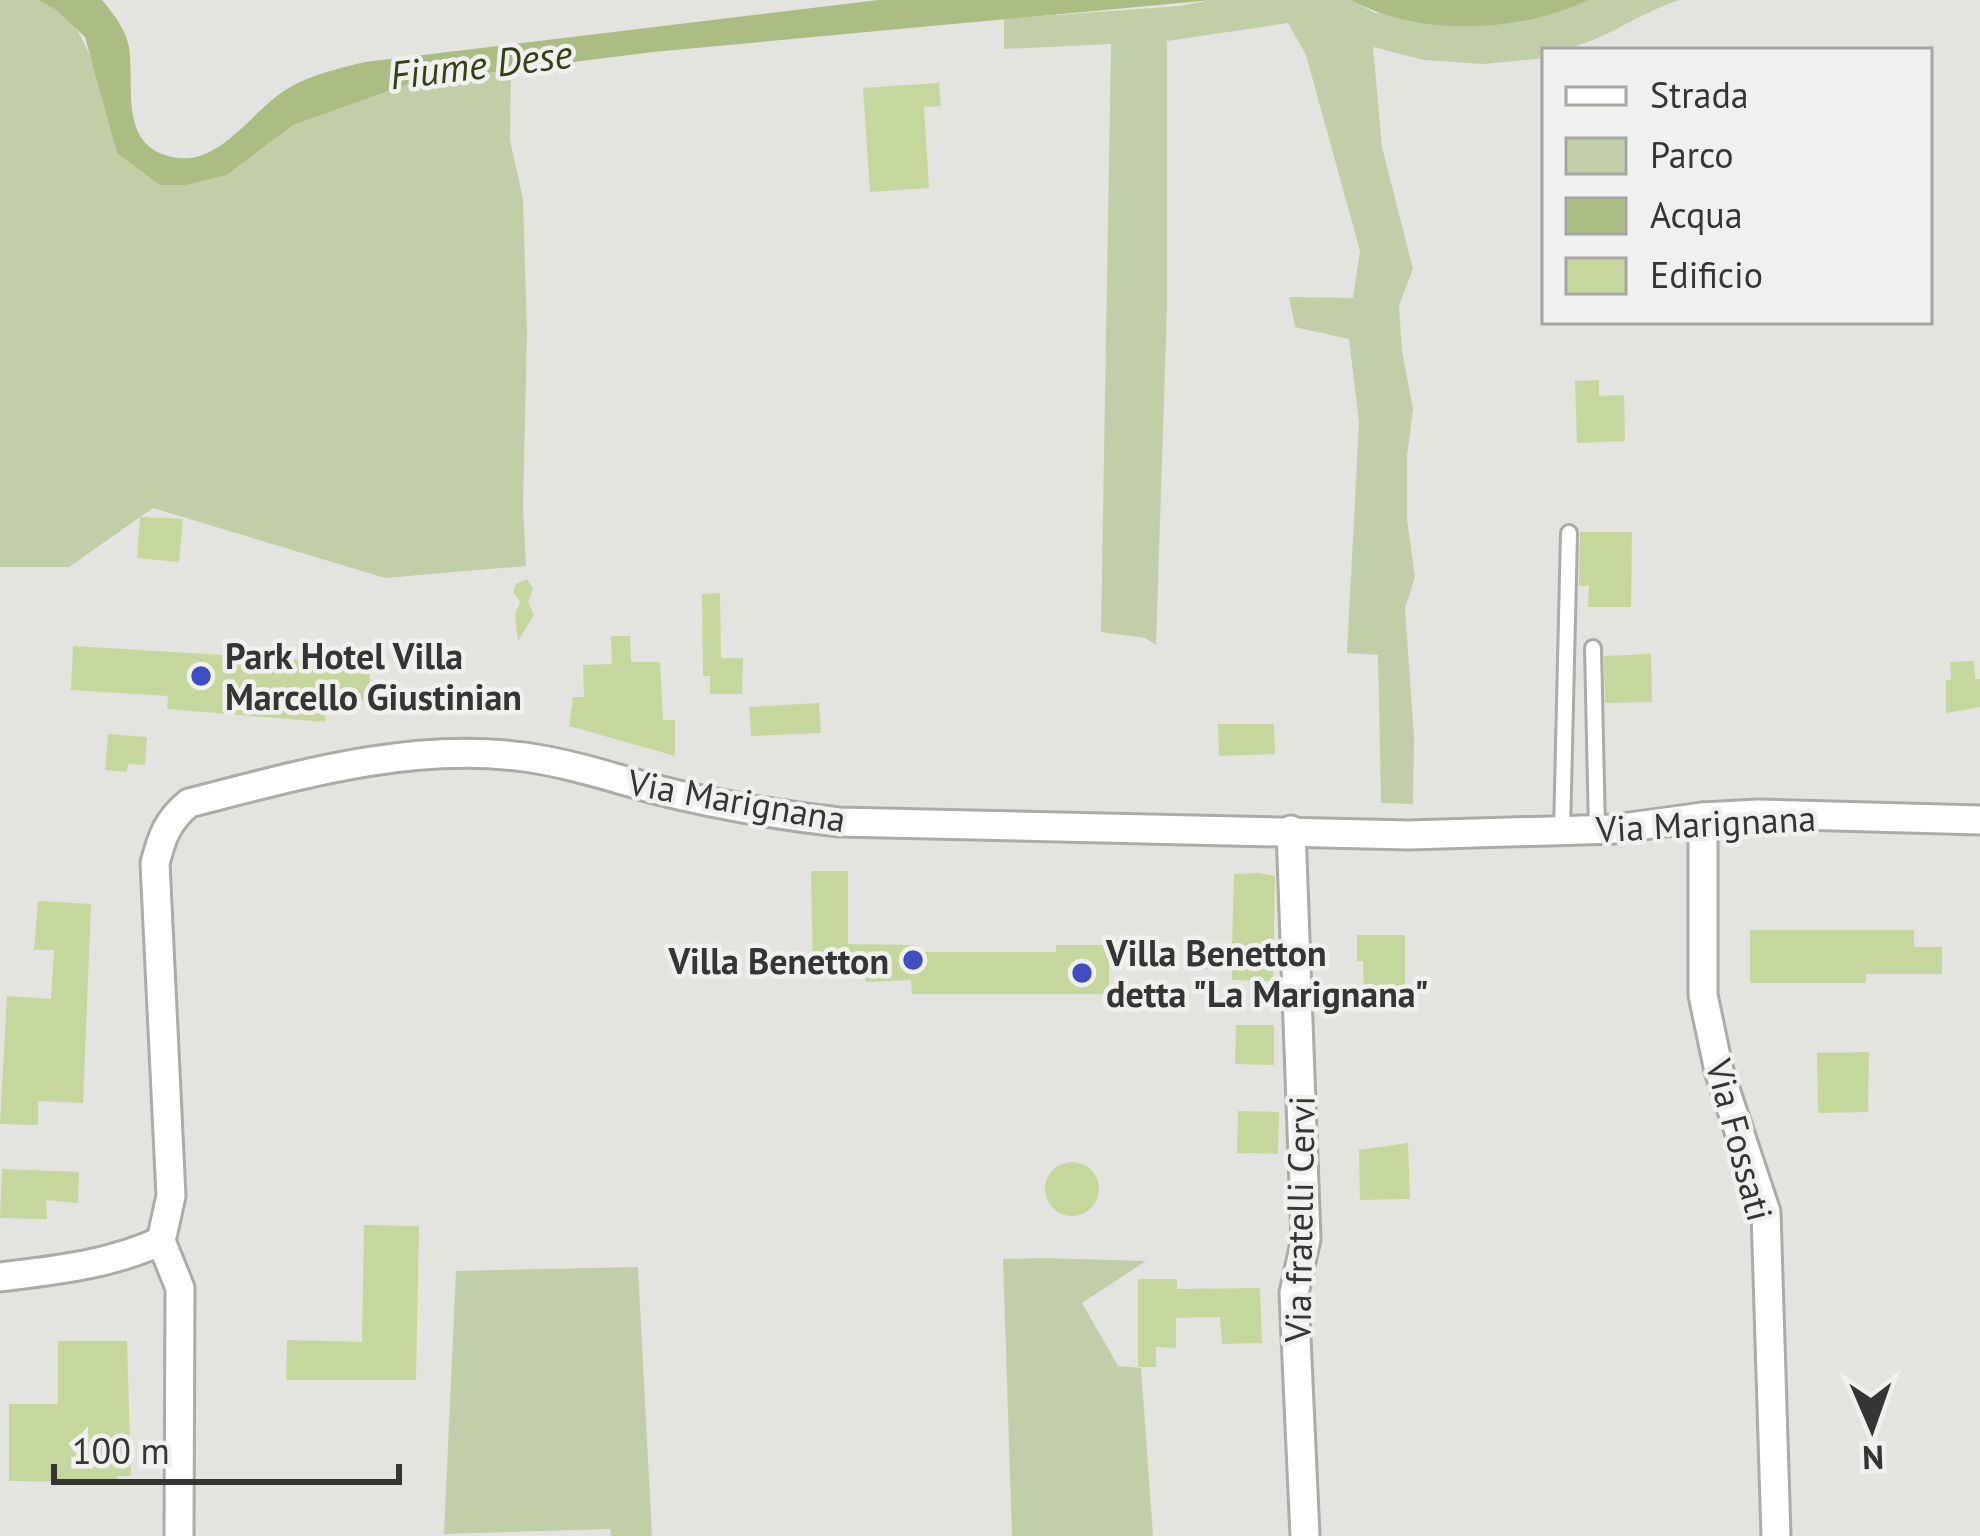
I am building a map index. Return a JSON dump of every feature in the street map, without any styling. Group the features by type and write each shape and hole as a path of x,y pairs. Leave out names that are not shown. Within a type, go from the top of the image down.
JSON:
{"street":[{"name":"Via Marignana","path":"161,1241 171,1196 155,863 162,836 172,817 190,803 328,767 410,756 519,757 576,766 776,815 839,822 1409,835 1562,832 1703,817 1813,814 1980,820"},
{"name":"Via Fossati","path":"1703,817 1703,995 1719,1071 1766,1212 1776,1536"},
{"name":"Via fratelli Cervi","path":"1291,830 1306,1239 1294,1293 1305,1536"},
{"path":"0,1277 93,1265 161,1241 180,1288 179,1536"}],"lane":[{"path":"1562,832 1569,533"},
{"path":"1593,648 1597,830"}],"green space":[{"path":"0,0 38,0 57,8 72,23 93,64 117,153 227,175 293,125 414,82 511,70 510,140 523,199 526,566 385,578 153,508 69,567 0,567"},
{"path":"1212,0 1351,0 1375,13 1572,0 1680,0 1580,45 1542,48 1538,59 1482,64 1424,60 1373,47 1382,147 1413,269 1399,305 1413,409 1407,519 1415,577 1405,608 1414,737 1413,804 1381,803 1378,655 1347,653 1359,422 1349,339 1295,327 1289,297 1353,298 1360,251 1306,55 1288,23 1167,41 1167,307 1156,645 1145,638 1101,632 1111,44 1004,49 1004,19"},
{"path":"1003,1259 1146,1261 1082,1303 1118,1366 1141,1368 1153,1536 1012,1536"},
{"path":"638,1267 652,1536 611,1536 610,1529 444,1534 456,1271"}],"water":[{"name":"Fiume Dese","path":"38,0 102,0 127,41 132,112 143,140 172,157 189,158 220,146 296,84 365,62 879,0 1212,0 653,52 414,82 293,125 227,175 185,185 160,185 117,153 85,37"},
{"path":"1351,0 1588,0 1531,19 1469,26 1407,20"}],"building":[{"path":"939,83 941,106 924,107 929,188 870,192 863,88"},
{"path":"1599,380 1599,396 1624,395 1625,441 1577,443 1575,381"},
{"path":"140,517 183,519 179,562 137,558"},
{"path":"1580,532 1632,532 1631,607 1588,607 1589,586 1579,586"},
{"path":"527,579 533,589 528,602 534,615 518,641 515,615 520,602 513,592 516,584"},
{"path":"720,593 721,658 743,658 742,694 710,694 710,676 703,676 702,594"},
{"path":"611,636 630,636 631,662 660,662 663,720 675,720 675,756 569,726 573,697 584,697 583,665 612,664"},
{"path":"73,646 371,664 368,701 326,699 325,722 167,709 168,696 71,690"},
{"path":"1651,654 1652,702 1605,703 1604,656"},
{"path":"1974,661 1975,679 1980,679 1980,707 1946,713 1950,662"},
{"path":"819,703 821,733 751,736 749,707"},
{"path":"1218,724 1274,724 1275,754 1219,756"},
{"path":"108,734 147,737 145,765 128,764 127,772 105,770"},
{"path":"811,871 848,871 848,944 914,945 914,952 1056,952 1056,945 1109,945 1109,994 912,994 911,980 866,982 865,974 813,975"},
{"path":"1234,874 1275,876 1273,981 1232,980 1232,968 1201,969 1201,944 1232,946"},
{"path":"38,901 91,904 83,1103 38,1101 38,1125 0,1124 7,996 51,999 54,950 34,950"},
{"path":"1750,930 1914,930 1914,947 1942,947 1942,974 1866,974 1866,983 1750,983"},
{"path":"1357,935 1405,935 1405,1004 1364,1005"},
{"path":"1236,1025 1274,1025 1274,1065 1235,1064"},
{"path":"1869,1052 1868,1112 1818,1113 1817,1053"},
{"path":"1238,1111 1279,1112 1278,1154 1237,1153"},
{"path":"1408,1143 1410,1199 1360,1200 1359,1150"},
{"path":"1072,1162 1091,1170 1099,1189 1091,1208 1072,1216 1053,1208 1045,1189 1053,1170"},
{"path":"2,1169 79,1172 78,1203 46,1200 47,1219 0,1218"},
{"path":"364,1225 419,1226 416,1380 286,1380 287,1340 362,1342"},
{"path":"1138,1279 1177,1279 1177,1289 1260,1288 1262,1343 1222,1344 1220,1317 1176,1318 1176,1348 1156,1347 1156,1367 1138,1367"},
{"path":"58,1341 127,1341 131,1476 117,1476 117,1482 9,1481 9,1404 58,1404"}],"place":[{"name":"Park Hotel Villa Marcello Giustinian","path":"201,676"},
{"name":"Villa Benetton","path":"913,960"},
{"name":"Villa Benetton detta \"La Marignana\"","path":"1082,973"}]}
